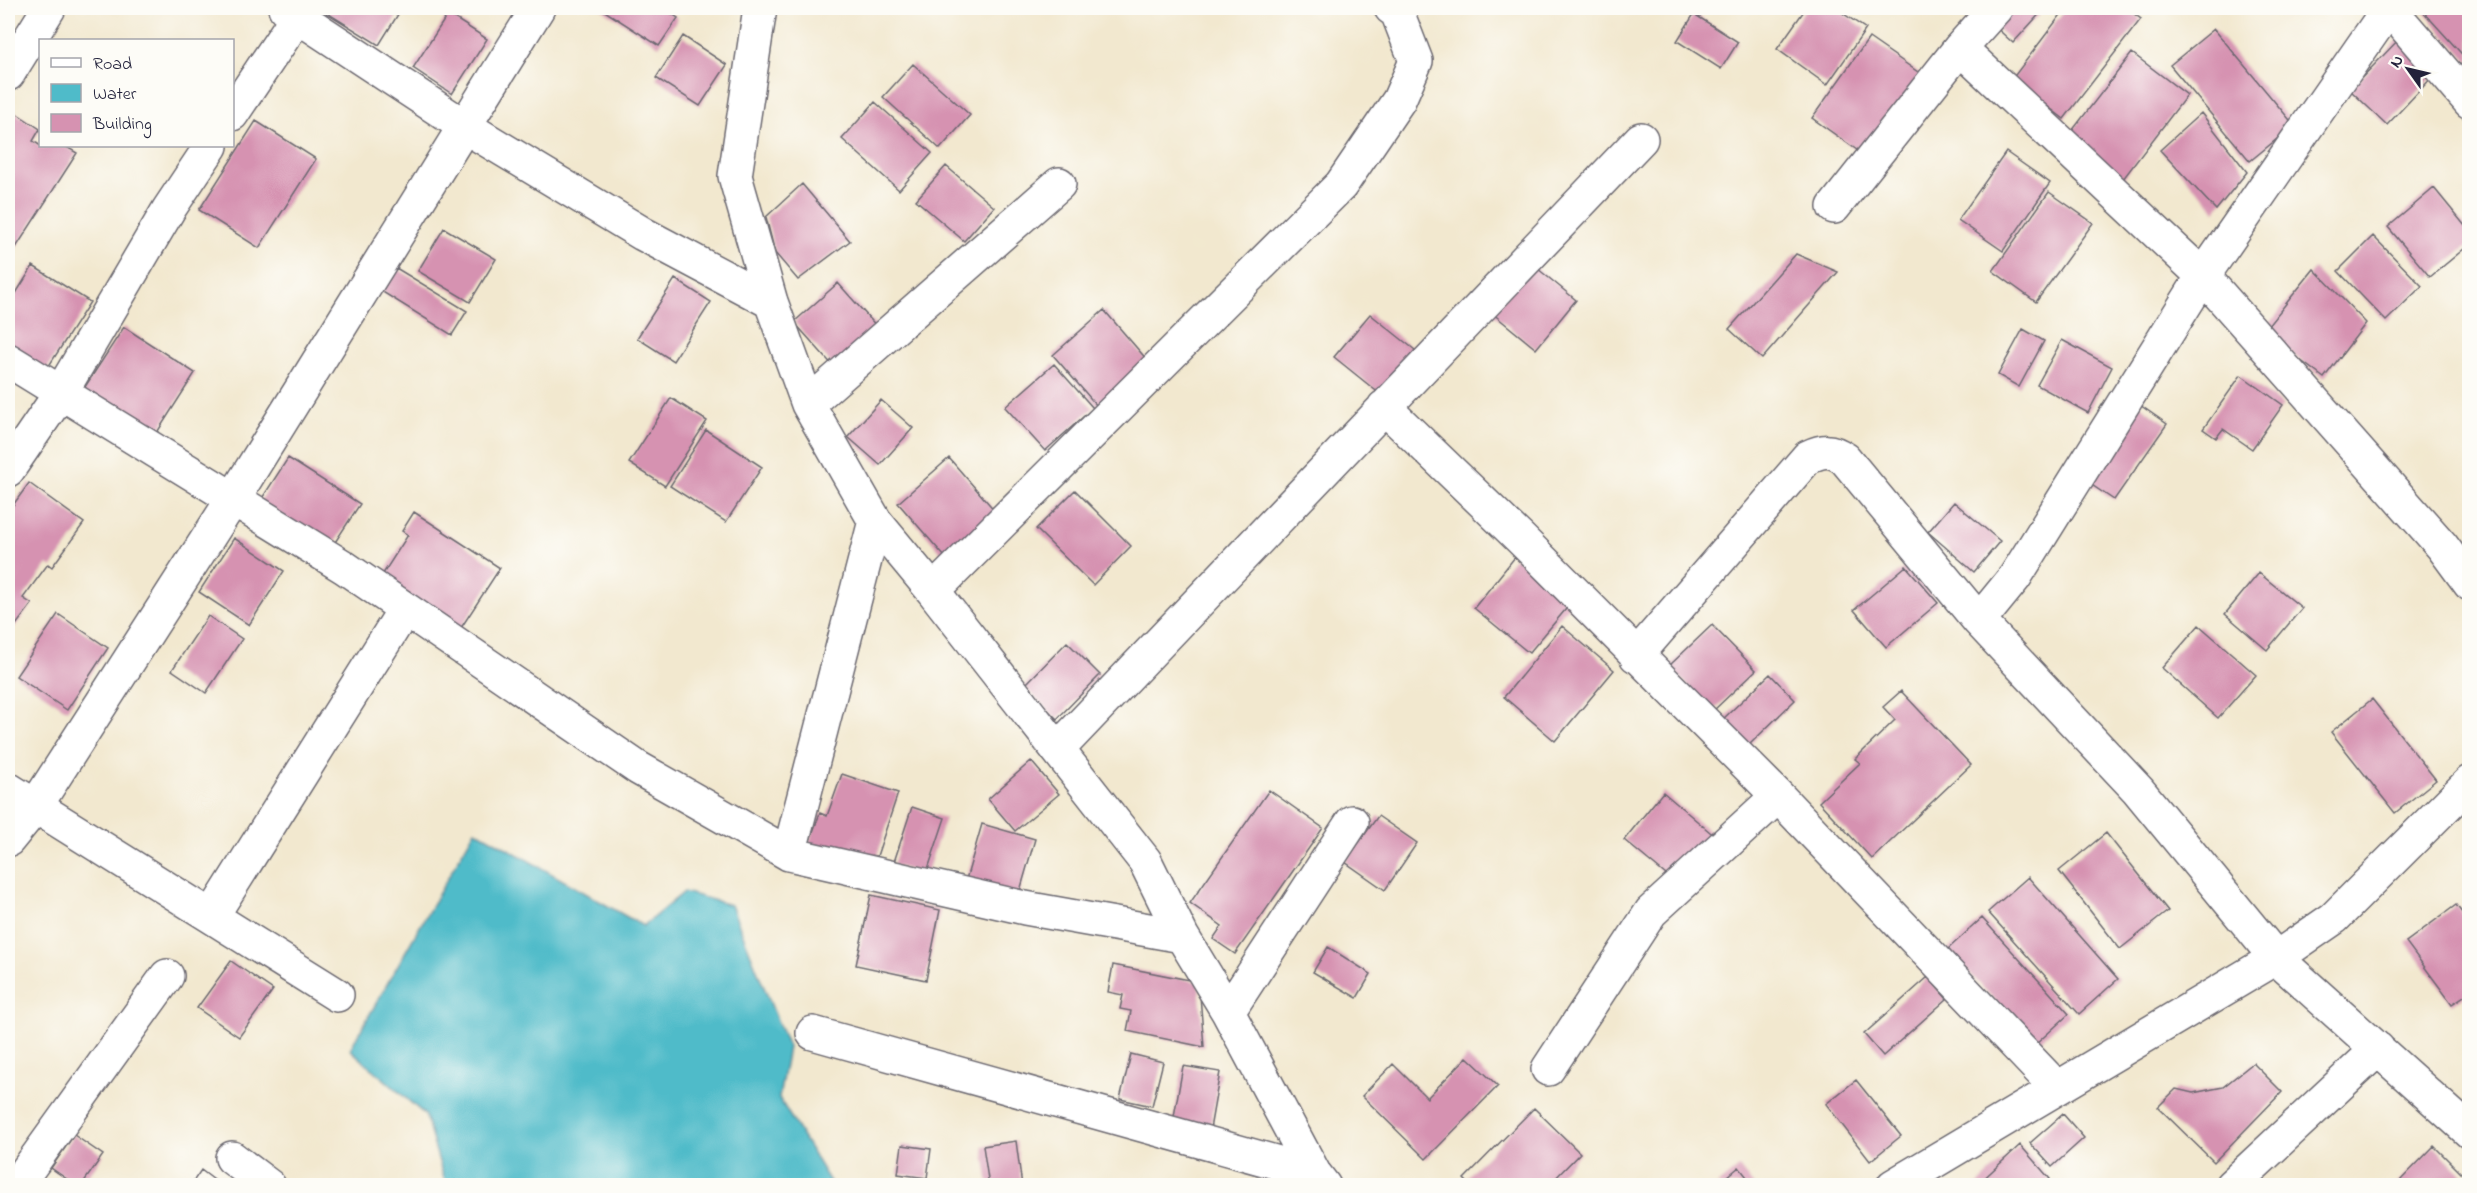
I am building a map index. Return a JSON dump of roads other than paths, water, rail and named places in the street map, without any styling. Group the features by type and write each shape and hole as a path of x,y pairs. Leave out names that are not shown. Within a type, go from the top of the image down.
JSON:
{"street":[{"path":"8,74 49,8"},
{"path":"8,840 35,807 233,499 538,8"},
{"path":"760,8 735,177 771,302 808,404 875,522 933,591 1145,861 1182,936 1228,1012 1319,1179"},
{"path":"933,591 1341,185 1399,100 1416,61 1397,12 1391,8"},
{"path":"1834,207 1960,48 1996,8"},
{"path":"1979,621 2015,577 2203,276 2389,8 2469,102"},
{"path":"234,111 295,10 464,126 644,234 771,302"},
{"path":"1960,48 2203,276 2442,546 2469,584"},
{"path":"1058,749 1641,139"},
{"path":"8,470 60,394 169,209 211,147"},
{"path":"808,404 1059,183"},
{"path":"8,360 344,567 638,768 789,854 1024,908 1182,936"},
{"path":"1384,407 1521,539 1778,796 2056,1087"},
{"path":"1636,656 1808,457 1821,451 1834,451 1845,459 1979,621 2138,790 2276,958 2469,1132"},
{"path":"789,854 875,522"},
{"path":"212,916 405,609"},
{"path":"1893,1185 2276,958 2334,918 2469,782"},
{"path":"8,789 337,995"},
{"path":"1548,1069 1651,912 1778,796"},
{"path":"1228,1012 1352,822"},
{"path":"16,1185 167,976"},
{"path":"813,1033 1319,1179"},
{"path":"2231,1185 2378,1049"},
{"path":"232,1158 269,1185"}],"water":[{"path":"475,830 643,926 684,892 731,905 788,1047 779,1098 832,1185 446,1185 425,1115 350,1049"}]}
